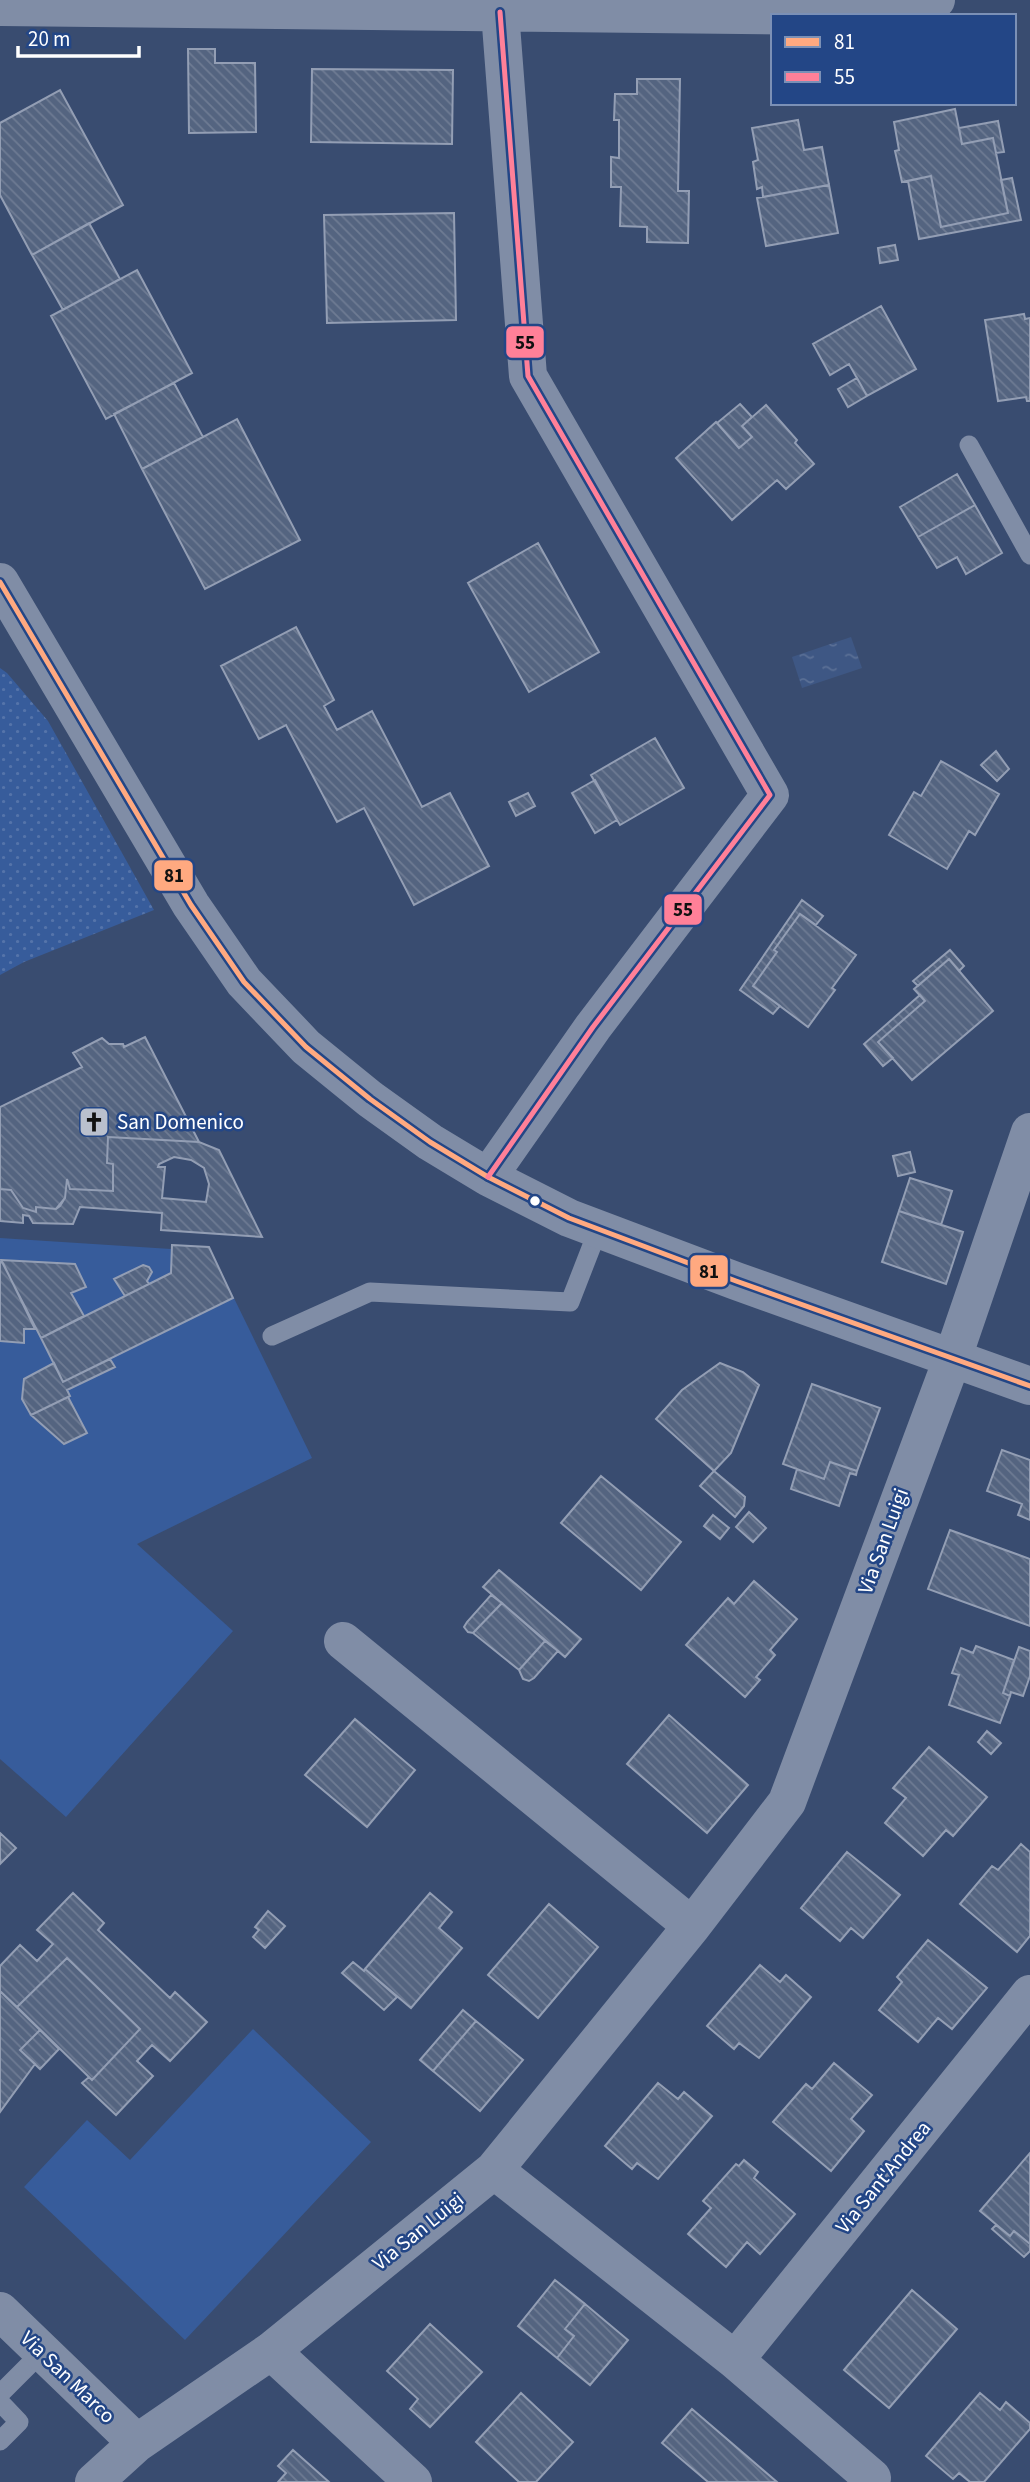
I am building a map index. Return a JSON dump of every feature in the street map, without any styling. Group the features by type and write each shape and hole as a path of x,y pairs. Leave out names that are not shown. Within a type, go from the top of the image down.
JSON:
{"street":[{"path":"858,14 936,0"},
{"path":"0,7 146,4 771,15"},
{"path":"488,1177 593,1027 770,795 527,376 500,12"},
{"path":"0,582 191,905 244,982 306,1046 370,1099 429,1142 488,1177 598,1230 1030,1387"},
{"name":"Via San Luigi","path":"94,2482 137,2443 271,2351 494,2170 692,1926 787,1802 953,1357 1030,1132"},
{"path":"343,1641 692,1926"},
{"name":"Via Sant'Andrea","path":"735,2360 1030,1994"},
{"path":"494,2170 735,2360 872,2478"},
{"name":"Via San Marco","path":"0,2311 137,2443"},
{"path":"271,2351 413,2482"}],"lane":[{"path":"970,445 1030,555"},
{"path":"272,1336 370,1292 570,1302 598,1230"},
{"path":"0,2394 42,2352"},
{"path":"0,2402 19,2422 0,2441"}],"shaded area":[{"path":"0,668 48,721 154,910 24,962 0,975"},
{"path":"0,1238 171,1249 172,1245 209,1247 312,1458 137,1544 233,1631 66,1817 0,1759"},
{"path":"253,2029 371,2142 185,2340 24,2187 87,2120 130,2160"}],"water":[{"path":"851,637 862,668 802,688 792,657"}],"building":[{"path":"188,49 215,49 215,63 255,63 256,132 189,133"},
{"path":"312,69 453,70 452,144 311,142"},
{"path":"637,79 680,79 678,191 689,191 688,243 647,242 647,227 620,226 621,187 611,187 611,157 619,158 619,120 614,120 615,94 637,94"},
{"path":"60,90 123,205 32,255 0,195 0,123"},
{"path":"955,109 962,144 993,138 1008,213 941,227 931,176 902,182 895,151 899,150 894,122"},
{"path":"798,120 804,150 822,147 829,185 763,197 762,187 757,189 753,162 758,160 752,128"},
{"path":"998,121 1004,152 996,153 993,138 962,144 959,128"},
{"path":"931,176 941,227 1008,213 1001,180 1012,178 1021,220 919,239 908,181"},
{"path":"829,185 838,233 766,246 757,198"},
{"path":"454,213 456,320 327,323 324,215"},
{"path":"89,223 120,279 63,310 32,255"},
{"path":"895,245 898,260 880,263 878,248"},
{"path":"137,270 192,373 106,419 51,316"},
{"path":"881,306 916,369 867,396 849,364 830,375 813,344"},
{"path":"1024,314 1025,319 1030,318 1030,401 1027,401 1026,397 998,401 985,320"},
{"path":"857,378 867,396 848,407 838,389"},
{"path":"174,383 203,437 142,469 114,414"},
{"path":"740,404 752,417 742,426 752,437 739,448 717,423"},
{"path":"766,405 814,464 786,489 777,480 732,520 676,458 716,422 739,448 752,437 742,426"},
{"path":"237,419 300,540 205,589 142,469"},
{"path":"957,474 975,505 918,537 900,507"},
{"path":"975,505 1002,553 966,574 957,557 937,568 918,537"},
{"path":"538,543 599,652 529,692 468,583"},
{"path":"296,627 334,700 324,706 337,730 372,711 422,807 450,793 489,866 414,905 364,808 337,822 286,725 259,739 221,666"},
{"path":"655,738 684,788 620,825 591,775"},
{"path":"996,751 1009,769 997,781 981,765"},
{"path":"941,761 999,794 975,835 969,831 947,869 889,835 914,792 921,796"},
{"path":"595,780 617,820 595,833 572,793"},
{"path":"528,793 535,806 516,816 509,802"},
{"path":"802,900 823,916 816,925 800,914 753,986 780,1006 773,1014 740,990"},
{"path":"800,914 856,955 808,1027 753,986"},
{"path":"950,950 964,966 959,971 949,959 918,986 913,981"},
{"path":"949,959 993,1011 912,1080 878,1042 925,1001 914,989"},
{"path":"920,995 925,1001 878,1042 893,1058 883,1066 864,1044"},
{"name":"San Domenico","path":"145,1037 199,1142 108,1137 107,1163 113,1164 113,1191 70,1189 67,1179 65,1198 56,1209 36,1207 36,1212 23,1208 11,1190 0,1189 0,1107 82,1067 73,1053 102,1038 109,1044 123,1044 124,1047"},
{"path":"108,1137 199,1142 219,1150 262,1237 161,1230 162,1213 80,1207 73,1224 33,1223 29,1216 23,1215 23,1223 0,1221 0,1189 11,1190 23,1208 36,1212 36,1207 56,1209 65,1198 67,1179 70,1189 113,1191 113,1164 107,1163","holes":["174,1157 191,1160 204,1168 209,1184 206,1202 162,1198 165,1167 158,1167 159,1164"]},
{"path":"910,1152 915,1172 898,1176 893,1156"},
{"path":"910,1178 952,1191 941,1225 899,1211"},
{"path":"899,1211 963,1232 946,1284 882,1262"},
{"path":"172,1245 209,1247 233,1298 63,1382 41,1338 171,1273"},
{"path":"1,1260 75,1264 86,1287 71,1293 84,1316 41,1338"},
{"path":"0,1262 3,1263 35,1329 24,1329 24,1343 0,1341"},
{"path":"143,1265 149,1267 152,1272 147,1281 149,1284 125,1296 114,1279"},
{"path":"110,1359 115,1367 67,1390 70,1396 31,1415 22,1399 24,1379 54,1363 63,1382"},
{"path":"720,1363 743,1372 759,1385 731,1453 714,1471 656,1419 682,1390"},
{"path":"812,1384 880,1408 857,1471 830,1462 824,1479 783,1464"},
{"path":"68,1397 87,1433 64,1444 31,1415"},
{"path":"1002,1450 1030,1460 1030,1520 1018,1515 1022,1504 987,1491"},
{"path":"830,1462 857,1471 856,1475 850,1473 839,1506 791,1489 797,1469 824,1479"},
{"path":"714,1471 745,1497 744,1506 735,1517 700,1486"},
{"path":"601,1476 681,1542 641,1590 561,1523"},
{"path":"749,1512 766,1528 753,1542 736,1527"},
{"path":"713,1515 729,1528 720,1539 704,1526"},
{"path":"950,1530 1030,1559 1030,1626 928,1589"},
{"path":"499,1570 581,1639 565,1657 483,1587"},
{"path":"754,1581 797,1619 770,1650 775,1655 756,1677 760,1680 745,1697 686,1645 728,1598 734,1604"},
{"path":"491,1595 502,1603 473,1633 468,1632 464,1627 467,1622"},
{"path":"502,1603 545,1641 519,1670 473,1633"},
{"path":"545,1641 558,1651 534,1678 529,1681 523,1679 519,1670"},
{"path":"976,1646 1014,1660 1003,1693 1010,1696 1000,1723 949,1705 959,1675 952,1673 961,1648 973,1653"},
{"path":"1019,1647 1030,1651 1030,1676 1023,1696 1011,1692 1010,1696 1003,1693"},
{"path":"669,1715 748,1785 707,1833 627,1764"},
{"path":"355,1719 415,1770 367,1827 305,1775"},
{"path":"987,1731 1001,1743 991,1754 978,1742"},
{"path":"929,1747 987,1797 953,1836 946,1830 923,1856 885,1823 906,1798 893,1788"},
{"path":"0,1833 16,1848 0,1864"},
{"path":"1021,1844 1030,1852 1030,1936 1017,1952 960,1904 992,1866 998,1870"},
{"path":"847,1852 900,1895 863,1938 851,1928 840,1941 801,1908"},
{"path":"73,1893 104,1923 98,1930 170,1998 175,1992 207,2022 170,2061 152,2045 137,2061 153,2076 116,2115 82,2083 89,2077 92,2080 140,2029 67,1958 17,2007 0,1991 0,1966 20,1945 37,1961 53,1944 37,1930"},
{"path":"430,1893 452,1912 439,1928 462,1948 411,2008 365,1969"},
{"path":"549,1904 598,1947 538,2018 488,1975"},
{"path":"268,1911 285,1926 265,1948 253,1937 259,1930 255,1927"},
{"path":"928,1940 987,1988 952,2029 938,2018 918,2042 879,2010 902,1982 897,1977"},
{"path":"67,1958 140,2029 92,2080 17,2007"},
{"path":"353,1962 397,1997 384,2010 342,1973"},
{"path":"760,1965 780,1982 786,1975 811,1997 759,2058 739,2043 734,2049 707,2026"},
{"path":"0,1991 40,2030 20,2050 35,2064 0,2112"},
{"path":"463,2010 476,2021 433,2071 420,2060"},
{"path":"476,2021 523,2060 480,2111 433,2071"},
{"path":"40,2030 59,2049 40,2069 20,2050"},
{"path":"834,2063 872,2095 851,2119 864,2131 831,2171 773,2122 806,2084 812,2089"},
{"path":"658,2083 678,2099 684,2092 712,2116 658,2179 637,2163 632,2169 605,2146"},
{"path":"1030,2153 1030,2244 1014,2231 1010,2236 980,2211"},
{"path":"744,2160 758,2172 754,2178 795,2214 760,2254 747,2242 726,2267 688,2234 711,2208 703,2201 736,2164 739,2166"},
{"path":"996,2225 1010,2236 1014,2231 1030,2244 1030,2251 1024,2257 992,2229"},
{"path":"555,2280 585,2304 565,2329 574,2336 557,2358 518,2326"},
{"path":"912,2290 957,2329 889,2408 844,2370"},
{"path":"585,2304 628,2340 590,2385 557,2358 574,2336 565,2329"},
{"path":"430,2324 482,2372 430,2427 410,2409 418,2399 387,2371"},
{"path":"521,2393 573,2442 536,2482 519,2482 476,2442"},
{"path":"980,2393 1000,2410 1006,2402 1030,2423 1030,2429 984,2482 970,2482 959,2473 953,2479 926,2456"},
{"path":"692,2409 777,2482 708,2482 662,2443"},
{"path":"293,2450 329,2482 278,2482 286,2473 278,2466"}],"transit line":[{"name":"55","path":"488,1177 593,1027 770,795 528,376 500,12"},
{"name":"81","path":"0,582 191,905 244,982 306,1047 370,1099 430,1142 488,1177 569,1218 1030,1386"}],"place":[{"name":"San Domenico","path":"94,1122"}]}
